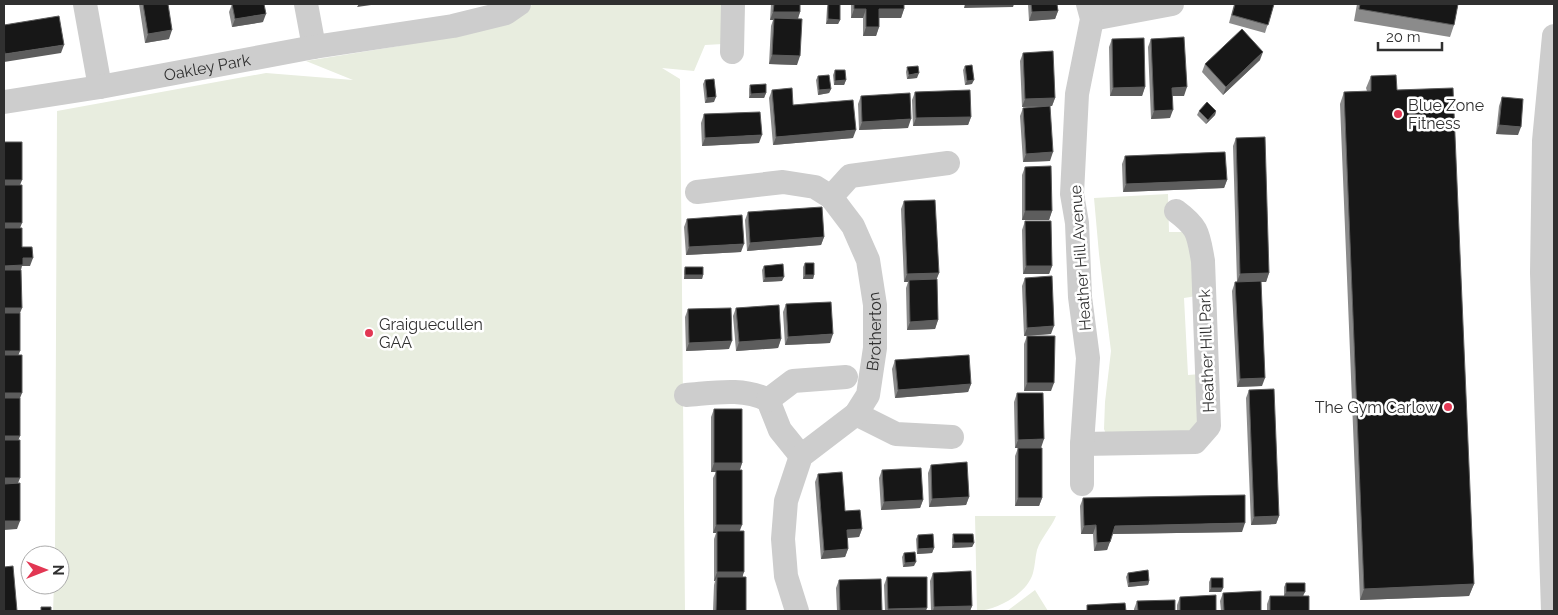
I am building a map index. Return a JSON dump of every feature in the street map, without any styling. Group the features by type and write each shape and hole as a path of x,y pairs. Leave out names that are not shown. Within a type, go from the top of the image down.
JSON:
{"street":[{"path":"85,4 100,87"},
{"path":"306,4 314,47"},
{"name":"Oakley Park","path":"4,102 100,87 314,47 453,26 506,13 519,4"},
{"path":"732,52 733,4"},
{"path":"1090,11 1172,4"},
{"name":"Heather Hill Avenue","path":"1082,484 1082,444 1088,358 1080,297 1077,223 1072,194 1077,94 1090,11"},
{"path":"1553,611 1542,273 1544,141 1554,36"},
{"path":"831,197 850,176 948,163"},
{"name":"Brotherton","path":"697,192 783,182 815,187 831,197 853,226 868,260 875,305 875,348 868,395 856,414 801,456"},
{"name":"Heather Hill Park","path":"1082,444 1194,442 1209,426 1203,261 1194,225 1176,211"},
{"name":"Brotherton","path":"768,400 793,381 846,377"},
{"path":"686,395 740,392 755,394 768,400 780,430 801,456 786,501 783,539 786,576 797,611"},
{"path":"856,414 896,434 952,437"}],"shaded area":[{"name":"Graiguecullen GAA","path":"532,4 723,4 723,44 705,45 694,71 662,68 680,79 685,611 53,611 54,595 70,595 70,545 55,545 57,111 266,73 353,80 306,61 399,46 495,24 512,19"},
{"path":"1168,194 1169,232 1190,232 1197,296 1184,298 1188,375 1201,374 1203,423 1192,431 1106,434 1104,429 1105,402 1111,351 1094,198"},
{"path":"975,516 1056,516 1039,546 1033,573 1025,588 1002,604 977,611"},
{"path":"1035,590 1048,611 1007,611"}],"building":[{"path":"143,4 168,4 172,30 148,34"},
{"path":"232,4 264,4 266,14 235,19"},
{"path":"774,4 800,4 800,12 773,12"},
{"path":"828,4 840,4 840,20 828,19"},
{"path":"854,4 904,4 904,9 879,9 879,27 866,27 866,9 854,9"},
{"path":"1031,4 1057,4 1058,11 1032,12"},
{"path":"1235,4 1274,4 1268,25 1232,15"},
{"path":"1360,4 1458,4 1454,25 1359,9"},
{"path":"59,16 64,45 5,54 4,25"},
{"path":"774,18 802,19 800,56 772,55"},
{"path":"1242,29 1263,52 1226,87 1205,64"},
{"path":"1184,37 1187,87 1172,88 1173,110 1154,111 1151,39"},
{"path":"1144,38 1145,87 1113,88 1112,39"},
{"path":"1053,51 1055,98 1025,99 1023,53"},
{"path":"972,65 974,80 967,81 965,66"},
{"path":"918,66 919,73 909,75 907,67"},
{"path":"835,70 845,70 846,80 835,81"},
{"path":"829,75 831,89 819,90 818,76"},
{"path":"1396,75 1397,90 1453,88 1474,584 1364,589 1344,92 1371,91 1371,76"},
{"path":"714,79 716,97 707,98 705,80"},
{"path":"766,84 766,93 751,94 750,85"},
{"path":"792,88 793,105 853,100 856,130 776,137 772,90"},
{"path":"970,90 971,117 916,118 915,92"},
{"path":"910,93 911,119 862,122 861,96"},
{"path":"1502,97 1523,99 1521,127 1499,125"},
{"path":"1207,102 1216,111 1208,120 1199,111"},
{"path":"1050,106 1053,152 1026,154 1023,108"},
{"path":"760,112 762,135 705,138 704,114"},
{"path":"1265,137 1269,273 1240,274 1236,138"},
{"path":"4,142 22,142 22,180 4,180"},
{"path":"1225,152 1227,180 1126,184 1125,156"},
{"path":"1051,166 1052,211 1025,211 1025,167"},
{"path":"4,185 22,185 22,223 4,223"},
{"path":"935,200 939,273 907,274 904,201"},
{"path":"822,207 824,237 750,243 748,212"},
{"path":"742,215 744,244 689,247 687,219"},
{"path":"1025,221 1051,221 1052,266 1026,266"},
{"path":"4,228 22,228 22,247 32,247 33,258 23,258 23,265 4,266"},
{"path":"805,263 814,263 814,275 805,275"},
{"path":"783,264 784,277 765,278 764,266"},
{"path":"685,267 703,267 703,275 685,275"},
{"path":"4,270 21,270 22,308 4,308"},
{"path":"1052,276 1054,326 1027,328 1025,278"},
{"path":"937,279 938,320 910,322 909,280"},
{"path":"1261,281 1265,378 1240,379 1235,282"},
{"path":"831,302 833,334 788,337 786,304"},
{"path":"779,305 781,339 739,342 736,308"},
{"path":"731,308 732,341 689,343 688,309"},
{"path":"4,313 20,313 20,351 4,351"},
{"path":"1027,336 1055,336 1054,383 1027,383"},
{"path":"4,355 22,355 22,393 4,393"},
{"path":"969,355 971,384 898,390 895,360"},
{"path":"1274,389 1279,516 1254,517 1249,390"},
{"path":"1017,393 1043,393 1044,439 1018,440"},
{"path":"4,398 20,398 20,436 4,436"},
{"path":"714,409 742,409 742,463 714,463"},
{"path":"4,440 20,440 20,478 4,478"},
{"path":"1018,448 1042,448 1042,498 1018,498"},
{"path":"967,462 969,497 932,499 931,465"},
{"path":"921,468 923,500 884,502 882,470"},
{"path":"716,470 742,470 742,525 716,525"},
{"path":"842,472 845,511 860,510 862,529 847,530 848,549 824,551 818,474"},
{"path":"20,483 20,521 4,521 4,484"},
{"path":"1245,495 1245,523 1115,526 1110,542 1097,543 1096,525 1084,526 1083,498"},
{"path":"717,531 744,531 744,572 717,572"},
{"path":"933,534 934,548 918,549 918,535"},
{"path":"953,534 973,534 974,543 954,543"},
{"path":"915,552 916,562 905,563 904,553"},
{"path":"13,566 17,611 4,611 4,567"},
{"path":"1148,570 1149,581 1129,583 1128,573"},
{"path":"971,571 972,606 934,607 933,573"},
{"path":"717,577 746,577 746,611 716,611"},
{"path":"887,577 927,577 927,608 888,609"},
{"path":"1211,578 1223,578 1223,588 1211,588"},
{"path":"881,579 882,611 840,611 839,580"},
{"path":"1286,583 1305,583 1305,592 1286,592"},
{"path":"1261,591 1261,611 1224,611 1223,593"},
{"path":"1216,595 1216,611 1180,611 1180,597"},
{"path":"1270,596 1309,596 1309,611 1270,611"},
{"path":"1175,600 1175,611 1138,611 1137,601"},
{"path":"1125,603 1126,611 1087,611 1087,605"},
{"path":"41,607 51,607 51,611 41,611"}],"place":[{"name":"Blue Zone Fitness","path":"1398,114"},
{"name":"Graiguecullen GAA","path":"369,333"},
{"name":"The Gym Carlow","path":"1448,407"}]}
